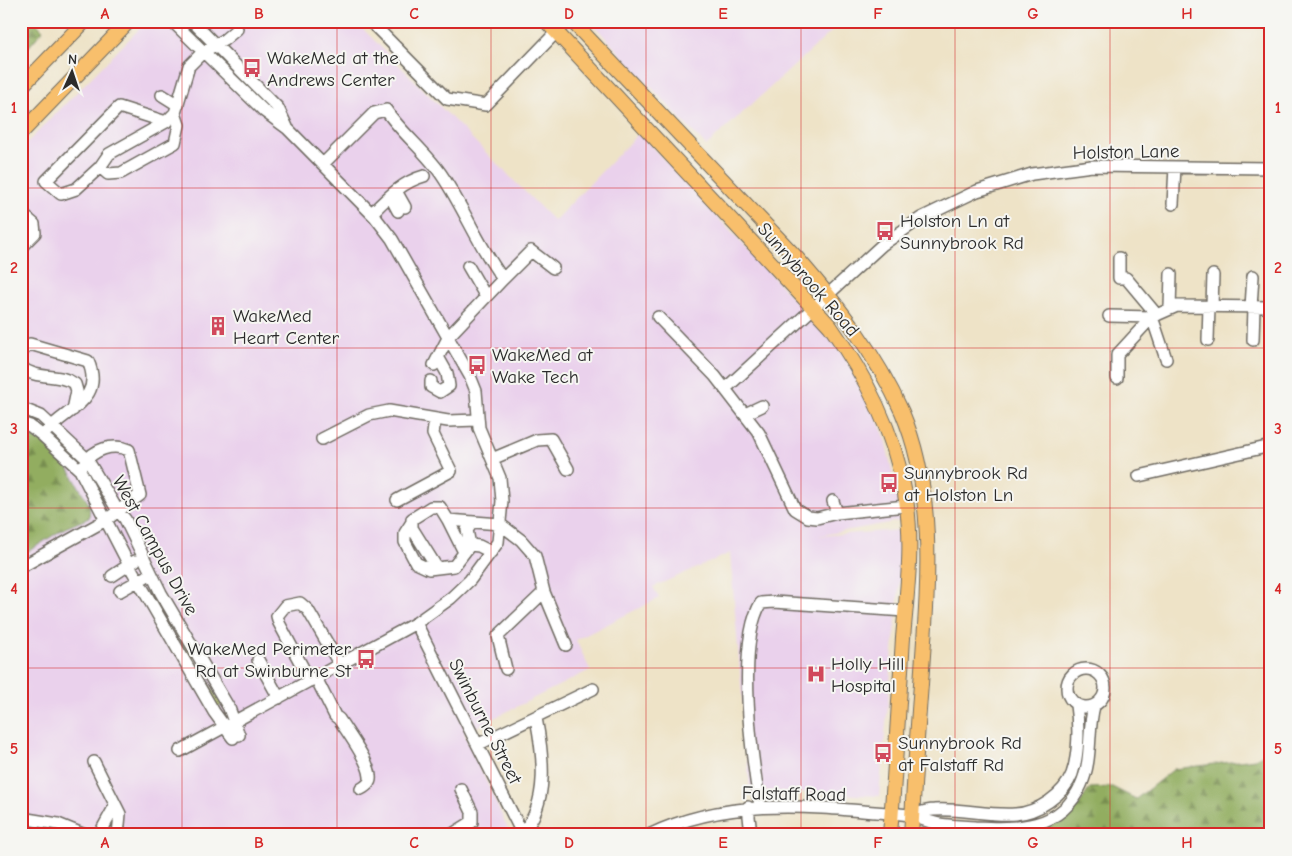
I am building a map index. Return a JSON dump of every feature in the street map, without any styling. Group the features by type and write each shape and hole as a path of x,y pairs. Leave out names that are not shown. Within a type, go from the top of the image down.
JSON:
{"main road":[{"path":"21,87 85,21"},
{"path":"21,133 129,21"},
{"name":"Sunnybrook Road","path":"546,21 815,308 846,349 878,406 895,454 906,506 909,553 890,835"},
{"name":"Sunnybrook Road","path":"572,21 678,135 796,257 829,296 878,363 902,414 919,464 925,497 927,549 911,835"},
{"path":"645,126 668,137 678,135"}],"street":[{"path":"172,21 264,111 287,128 372,213 392,239 449,336 476,391 479,428 500,478 502,501 498,542 470,580 451,598 416,622 180,751"},
{"path":"192,21 278,108 287,128"},
{"path":"370,21 447,99 486,105 527,60 557,33 567,21"},
{"path":"100,167 108,174 121,173 174,143 179,125 177,109 189,66 203,52 237,29"},
{"path":"162,95 177,109"},
{"path":"166,122 119,107 46,181 61,194 76,189 100,167 109,154 166,122 177,109"},
{"path":"323,164 374,113 386,110 394,122 443,175 490,261 503,279"},
{"name":"Holston Lane","path":"725,389 801,317 829,296 882,245 921,218 976,191 1032,174 1092,166 1271,168"},
{"path":"1173,204 1174,166"},
{"path":"372,213 413,179 424,176"},
{"path":"393,194 402,209"},
{"path":"21,212 34,224 35,233 21,247"},
{"path":"431,381 431,387 440,392 449,386 447,373 436,361 449,336 531,250 553,268"},
{"path":"1119,258 1119,278 1126,278 1154,316 1166,360"},
{"path":"468,266 486,297"},
{"path":"1170,308 1171,274"},
{"path":"1208,340 1213,275"},
{"path":"1253,276 1253,340"},
{"path":"1117,378 1118,355 1154,316 1170,308 1177,306 1271,307"},
{"path":"658,316 725,389 745,414 770,452 795,509 808,517 817,518 837,513 906,506"},
{"path":"1109,316 1154,316"},
{"path":"24,346 88,361 93,373 88,396 43,436"},
{"path":"21,367 36,375 60,376 75,384 77,391 73,410"},
{"path":"745,414 762,406"},
{"name":"West Campus Drive","path":"21,408 41,416 87,459 118,511 125,519 150,574 229,708 229,724"},
{"path":"322,439 369,415 389,411 448,421 478,420"},
{"path":"397,500 451,471 434,434 435,419"},
{"name":"West Campus Drive","path":"21,423 30,426 43,436 80,470 129,566 229,724"},
{"path":"492,459 537,440 551,439 568,469"},
{"path":"21,567 106,520 140,495 128,450 119,445 109,446 87,459 80,470"},
{"path":"1139,476 1271,446"},
{"path":"834,501 837,513"},
{"path":"467,548 440,507 431,506 412,519 412,528 437,568 454,566 467,548 467,530 473,522"},
{"path":"448,520 500,524 521,540 535,556 544,592 566,646"},
{"path":"467,548 480,546 491,552"},
{"path":"112,576 142,556"},
{"path":"120,590 150,574"},
{"path":"506,669 498,636 544,592"},
{"path":"760,806 750,739 748,688 754,614 761,603 774,602 905,610"},
{"path":"342,663 308,610 300,603 285,606 277,616 315,678 335,716 339,719 367,765 370,776 369,782 361,789"},
{"name":"Swinburne Street","path":"416,622 523,834"},
{"path":"261,658 282,696"},
{"name":"Falstaff Road","path":"654,834 717,811 760,806 912,815 933,810 1017,814 1048,802 1072,775 1076,749 1076,705 1068,694 1068,681 1077,671 1090,669 1102,677 1106,688 1103,698 1094,706 1091,717 1089,762 1081,785 1070,804 1053,817 1033,826 1009,828 932,824 912,815"},
{"path":"479,744 593,689"},
{"path":"1076,705 1088,708 1094,706"},
{"path":"523,834 531,823 541,778 543,755 536,718"},
{"path":"229,724 236,736"},
{"path":"94,762 120,814 118,835"},
{"path":"21,766 21,783"},
{"path":"451,835 472,822 472,812 461,790"},
{"path":"99,835 115,806"},
{"path":"748,807 751,835"},
{"path":"21,818 58,824 85,835"}],"shaded area":[{"path":"147,21 355,21 554,221 639,133 838,347 863,388 884,435 896,489 899,521 818,536 901,530 902,557 879,796 750,790 730,553 653,587 659,598 576,640 590,670 464,733 511,835 119,835 112,832 111,835 21,835 21,149"},
{"path":"590,21 843,21 706,146"}],"green space":[{"path":"21,21 34,21 43,30 21,56"},
{"path":"21,430 46,444 67,466 90,506 89,518 65,528 21,556"},
{"path":"156,598 166,611 222,705 217,708"},
{"path":"1271,750 1271,835 1030,835 1074,812 1090,788 1112,787 1136,799 1174,769 1255,759"}],"place":[{"name":"WakeMed at the Andrews Center","path":"252,68"},
{"name":"Holston Ln at Sunnybrook Rd","path":"885,231"},
{"name":"WakeMed Heart Center","path":"218,326"},
{"name":"WakeMed at Wake Tech","path":"477,365"},
{"name":"Sunnybrook Rd at Holston Ln","path":"889,483"},
{"name":"WakeMed Perimeter Rd at Swinburne St","path":"366,659"},
{"name":"Holly Hill Hospital","path":"816,674"},
{"name":"Sunnybrook Rd at Falstaff Rd","path":"883,753"}]}
